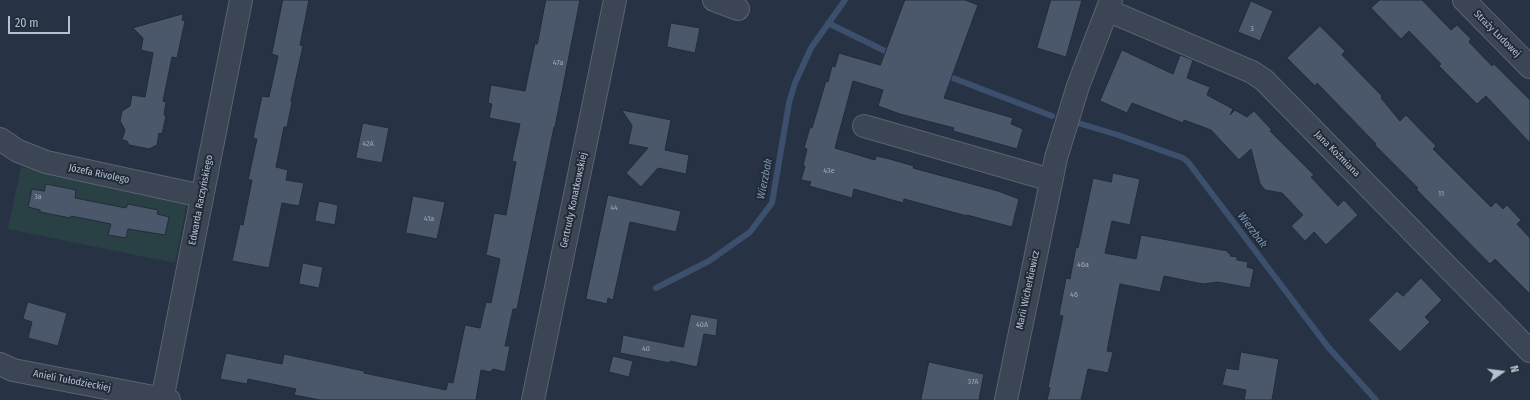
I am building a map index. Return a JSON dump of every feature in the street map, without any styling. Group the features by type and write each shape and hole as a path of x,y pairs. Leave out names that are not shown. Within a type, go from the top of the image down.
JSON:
{"street":[{"name":"Edwarda Raczyńskiego","path":"164,400 202,196 241,0"},
{"name":"Gertrudy Konatkowskiej","path":"533,400 615,0"},
{"path":"714,0 738,9"},
{"name":"Straży Ludowej","path":"1464,0 1530,67"},
{"name":"Marii Wicherkiewicz","path":"1006,400 1056,158 1078,86 1109,5"},
{"name":"Jana Koźmiana","path":"1109,5 1252,72 1264,80 1530,350"},
{"path":"864,126 1051,180"},
{"name":"Józefa Rivolego","path":"0,139 18,151 46,162 202,196"},
{"name":"Anieli Tułodzieckiej","path":"0,364 13,370 164,400"}],"green space":[{"path":"21,167 187,202 175,263 8,229"}],"building":[{"path":"283,0 309,0 300,45 303,46 292,102 287,127 284,127 276,167 288,170 286,180 304,183 299,206 282,203 269,268 232,261 240,224 243,225 252,180 248,180 257,139 253,138 262,96 269,97 278,56 272,54"},
{"path":"546,0 580,0 517,309 513,309 505,346 510,346 505,372 493,369 490,372 481,370 476,400 320,400 294,395 296,389 248,379 247,384 220,379 226,353 282,364 284,354 446,390 448,382 453,383 465,325 480,328 486,302 491,303 500,259 486,255 494,213 506,215 516,162 512,161 520,124 489,118 492,104 488,103 491,85 525,91"},
{"path":"905,0 965,0 978,5 944,98 1013,118 1011,124 1023,129 1017,149 953,131 954,128 900,114 878,106 883,90 853,81 835,148 875,160 876,156 886,158 914,166 913,168 998,191 1019,199 1012,227 904,199 903,203 854,189 852,198 809,186 811,182 801,180 805,166 803,166 807,149 804,148 810,127 812,128 826,81 828,82 832,66 835,67 839,53 880,65"},
{"path":"1051,0 1082,0 1066,57 1037,48"},
{"path":"1380,0 1422,0 1451,30 1457,25 1471,39 1469,42 1492,66 1494,64 1530,100 1530,143 1486,96 1477,104 1439,66 1441,64 1409,31 1401,39 1371,8"},
{"path":"1251,1 1273,11 1260,41 1238,32"},
{"path":"183,14 182,20 185,21 177,58 172,57 163,101 166,102 164,115 166,116 162,134 159,133 157,145 149,149 129,145 127,141 122,140 125,130 120,121 122,111 130,106 132,95 145,97 153,53 141,50 143,38 133,28"},
{"path":"671,23 700,28 695,53 667,47"},
{"path":"1320,26 1345,51 1342,55 1382,96 1381,98 1400,121 1406,115 1436,146 1433,149 1491,207 1496,202 1503,209 1507,205 1521,220 1517,224 1530,238 1530,294 1495,259 1490,264 1416,189 1418,188 1317,83 1315,86 1287,58"},
{"path":"1122,50 1173,74 1180,55 1193,60 1187,78 1210,87 1207,95 1233,109 1230,115 1235,110 1247,117 1254,111 1272,130 1270,131 1314,175 1311,177 1338,206 1344,200 1358,215 1326,245 1314,232 1305,241 1291,226 1303,215 1282,193 1265,190 1260,184 1251,149 1239,160 1211,130 1184,120 1183,123 1132,103 1127,113 1100,101"},
{"path":"622,110 671,120 665,150 689,155 686,174 658,168 641,187 626,173 648,148 628,144 632,126"},
{"path":"363,123 389,128 382,163 356,158"},
{"path":"1113,173 1140,179 1130,225 1112,221 1105,253 1136,259 1141,235 1228,251 1228,253 1231,254 1230,256 1237,257 1237,260 1248,262 1247,267 1254,269 1250,288 1218,282 1203,284 1164,276 1160,292 1120,284 1107,351 1113,352 1108,373 1088,369 1081,400 1047,400 1050,388 1048,387 1063,316 1059,315 1066,278 1070,279 1076,247 1078,248 1093,178 1111,182"},
{"path":"46,184 76,190 75,198 126,208 128,204 158,210 157,214 169,217 165,235 128,229 126,238 108,235 111,224 71,216 70,218 40,212 40,210 28,207 32,189 44,191"},
{"path":"608,195 681,211 676,232 630,222 613,300 608,298 607,304 586,299"},
{"path":"413,196 445,202 437,239 406,233"},
{"path":"319,201 338,205 335,225 315,221"},
{"path":"303,263 323,267 319,288 299,284"},
{"path":"1421,278 1442,300 1425,317 1430,322 1400,352 1368,320 1397,291 1403,296"},
{"path":"28,302 67,313 58,346 28,338 32,322 23,319"},
{"path":"691,314 718,319 716,336 704,334 697,367 620,353 623,335 683,347"},
{"path":"1241,352 1279,359 1272,400 1244,400 1246,390 1222,385 1226,368 1238,370"},
{"path":"613,356 633,361 629,377 609,372"},
{"path":"929,362 984,374 979,400 921,400"}],"waterway":[{"name":"Wierzbak","path":"656,288 709,261 750,232 772,203 789,103 795,83 811,48 845,0"},
{"name":"Wierzbak","path":"828,23 891,54"},
{"name":"Wierzbak","path":"945,75 1052,116"},
{"name":"Wierzbak","path":"1078,123 1118,135 1183,158 1188,162 1328,347 1376,400"}]}
